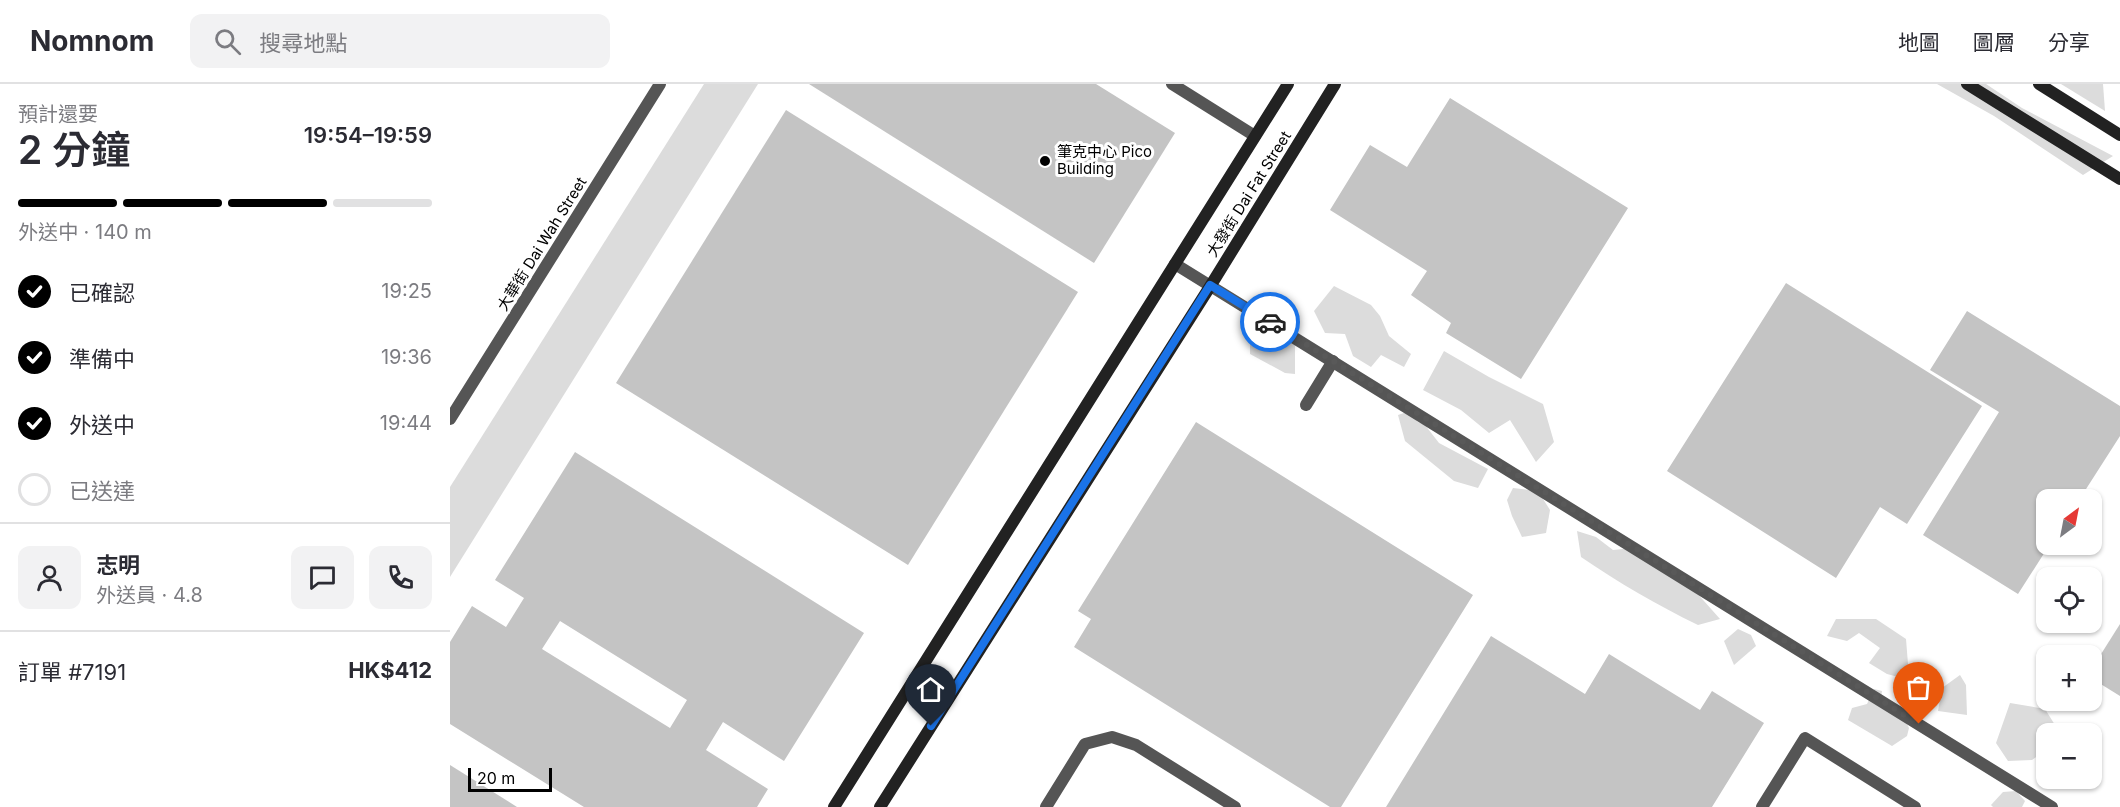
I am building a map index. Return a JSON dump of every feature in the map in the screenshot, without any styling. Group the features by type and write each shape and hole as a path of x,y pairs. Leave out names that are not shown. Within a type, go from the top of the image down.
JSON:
{"street":[{"name":"大華街 Dai Wah Street","path":"450,419 660,84"},
{"path":"1172,84 1255,136"},
{"name":"大發街 Dai Fat Street","path":"834,807 1288,84"},
{"name":"大發街 Dai Fat Street","path":"880,807 1335,84"},
{"path":"1967,84 2120,179"},
{"path":"2039,84 2120,135"},
{"path":"1175,264 2052,807"},
{"path":"1306,405 1333,361"},
{"path":"1046,807 1085,744 1112,737 1136,745 1215,802 1235,807"},
{"path":"1762,807 1805,738 1915,807"}],"shaded area":[{"path":"704,84 758,84 450,577 450,487"},
{"path":"1937,84 1986,84 2022,108 2113,156 2083,175 1994,116"},
{"path":"2061,84 2103,84 2105,111"},
{"path":"1334,286 1371,305 1380,316 1389,336 1411,354 1404,367 1381,355 1371,367 1353,356 1345,334 1325,333 1314,311"},
{"path":"1250,326 1278,333 1295,345 1295,374 1285,373 1250,354"},
{"path":"1444,351 1543,404 1554,442 1536,462 1510,420 1489,433 1461,410 1423,390"},
{"path":"1407,412 1425,425 1439,443 1488,469 1478,488 1454,481 1405,441 1398,415"},
{"path":"1513,488 1538,491 1550,510 1546,533 1522,537 1507,500"},
{"path":"1577,531 1596,537 1613,550 1643,547 1696,592 1720,619 1698,625 1624,585 1581,557"},
{"path":"1836,619 1876,619 1906,639 1908,664 1906,679 1887,674 1869,663 1880,648 1859,633 1847,641 1827,636"},
{"path":"1738,629 1751,635 1756,646 1734,665 1724,641"},
{"path":"1960,675 1966,685 1967,715 1938,711 1942,688"},
{"path":"1874,689 1882,691 1880,706 1898,705 1909,728 1907,736 1892,746 1848,720 1852,708 1867,704"},
{"path":"2010,703 2036,707 2036,711 2046,711 2054,723 2036,723 2036,757 2032,760 2008,761 1996,743"},
{"path":"2016,791 2025,801 2022,807 1993,807 1991,805 2003,792"}],"building":[{"name":"筆克中心 Pico Building","path":"809,84 1096,84 1175,133 1094,263"},
{"path":"1450,98 1628,208 1521,379 1446,333 1451,323 1411,295 1427,271 1330,210 1370,145 1407,167"},
{"path":"786,110 1078,292 908,565 616,383"},
{"path":"1786,283 1982,406 1907,524 1880,507 1836,578 1667,471"},
{"path":"1967,311 2120,406 2120,436 2086,489 2036,489 2036,555 2043,555 2018,594 1923,535 1999,412 1930,370"},
{"path":"1196,422 1473,595 1341,807 1330,807 1074,647 1091,619 1078,611"},
{"path":"575,452 864,633 784,761 723,722 706,750 768,789 757,807 584,807 450,724 450,642 472,606 506,627 524,598 495,580","holes":["560,621 687,700 670,728 542,649"]},
{"path":"2120,624 2120,696 2102,685 2102,653"},
{"path":"1491,636 1585,694 1609,654 1700,710 1712,691 1764,723 1712,807 1386,807"},
{"path":"450,765 517,807 450,807"}],"way so far":[{"path":"1270,322 1919,724"}],"place":[{"name":"筆克中心 Pico Building","path":"1045,161"}],"route":[{"path":"931,726 1210,285 1270,322"}]}
